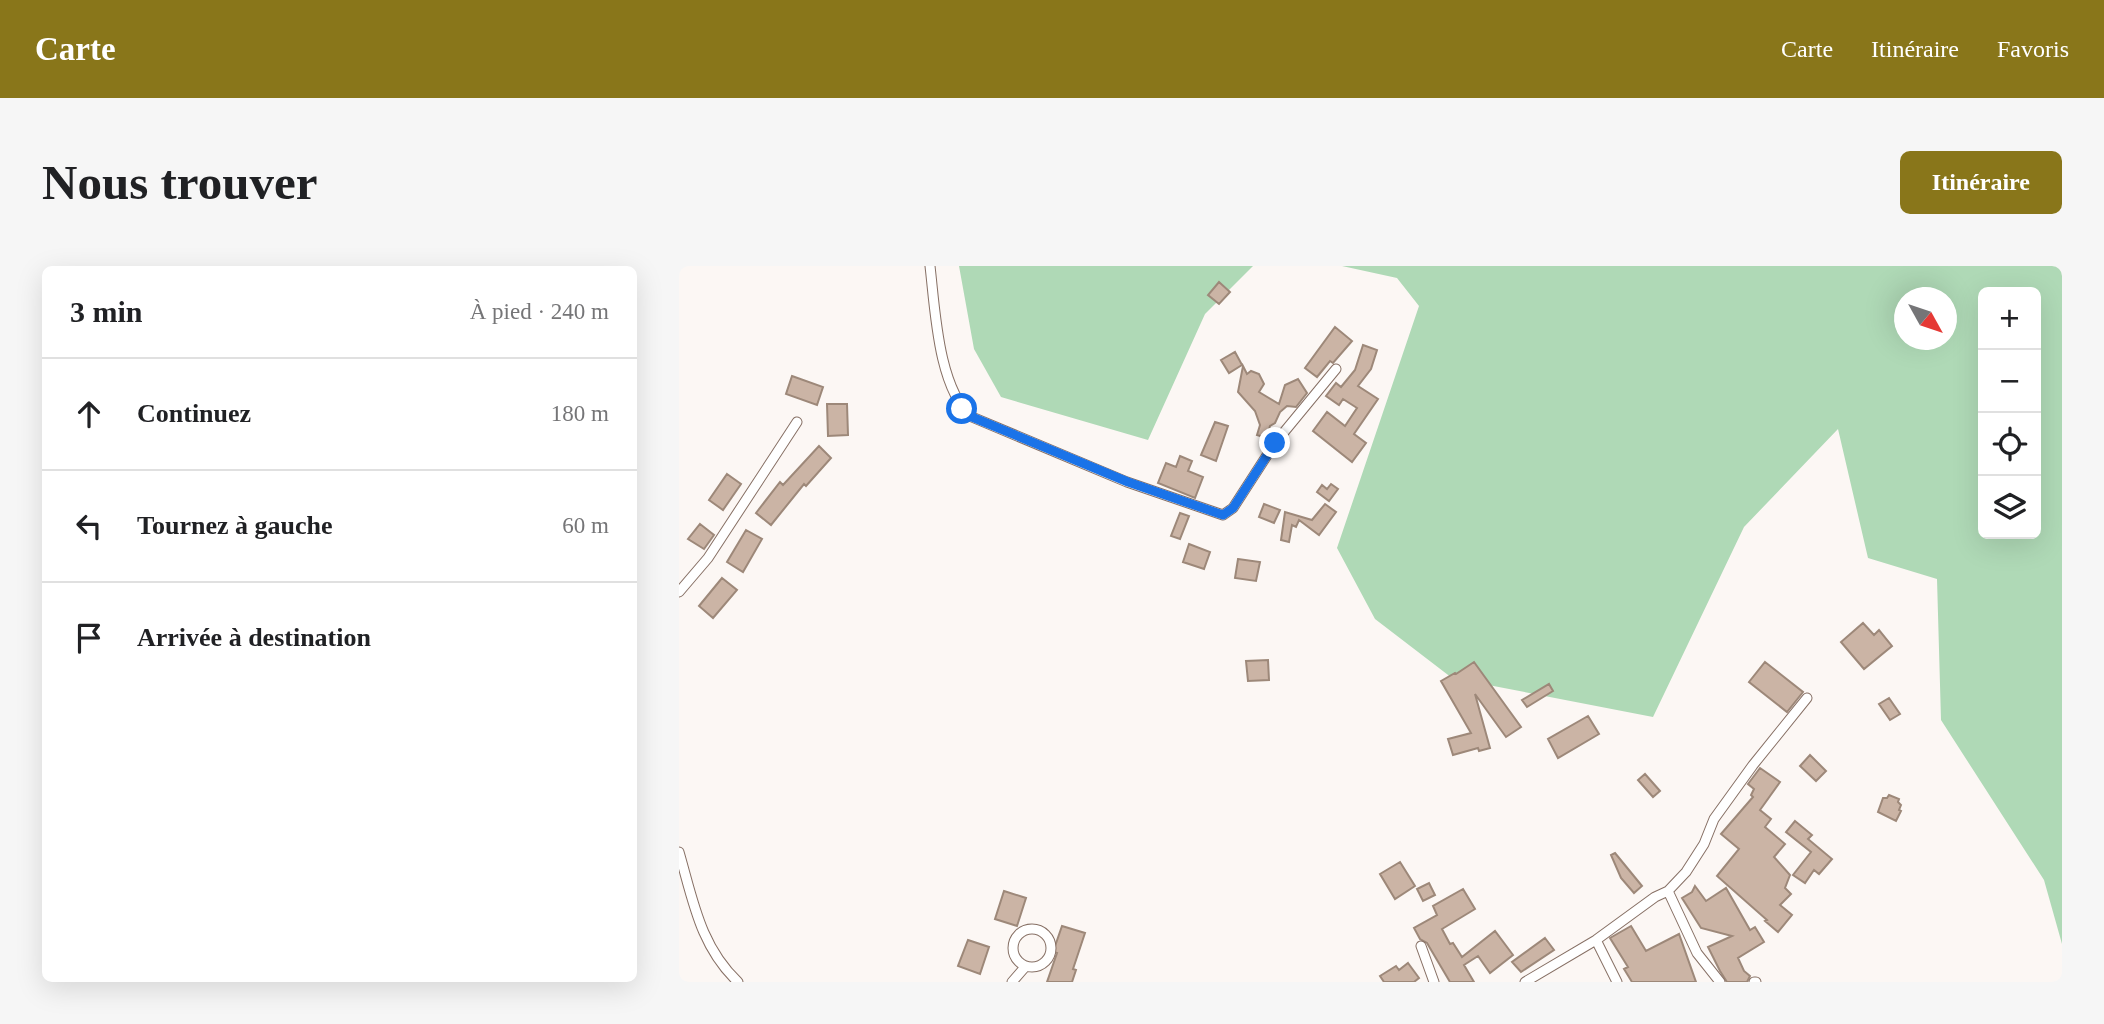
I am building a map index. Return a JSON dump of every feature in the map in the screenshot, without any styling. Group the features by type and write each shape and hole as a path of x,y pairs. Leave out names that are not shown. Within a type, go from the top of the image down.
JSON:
{"street":[{"path":"930,266 942,353 962,409 972,417 1115,477 1223,515 1233,508 1275,443 1336,369"},
{"path":"679,592 708,558 797,422"},
{"path":"1525,982 1595,940 1655,897 1668,891 1686,872 1704,844 1714,819 1807,698"},
{"path":"679,852 698,922 724,967 738,982"},
{"path":"1668,891 1697,953 1720,982"},
{"path":"1012,982 1026,967 1044,963 1050,954 1051,945 1046,936 1038,930 1019,934 1014,942 1013,952 1018,961 1026,967"},
{"path":"1595,940 1618,982"},
{"path":"1422,946 1434,982"}],"green space":[{"path":"959,266 1253,266 1205,314 1148,440 1001,397 974,349"},
{"path":"1342,266 2062,266 2062,944 2044,880 1941,720 1937,579 1868,558 1838,429 1744,527 1653,717 1452,678 1375,619 1337,548 1419,306 1397,278"}],"building":[{"path":"1219,282 1230,292 1219,304 1208,295"},
{"path":"1335,327 1352,341 1317,377 1305,368"},
{"path":"1363,345 1377,350 1371,369 1358,386 1378,399 1354,434 1366,443 1352,462 1313,431 1327,412 1345,426 1357,408 1343,399 1339,405 1326,396 1336,383 1341,387 1355,370"},
{"path":"1235,352 1242,365 1229,373 1221,360"},
{"path":"1243,366 1247,374 1251,371 1259,374 1264,384 1259,392 1279,404 1285,385 1298,379 1307,393 1296,407 1287,406 1280,412 1275,423 1270,426 1267,438 1257,435 1260,425 1255,411 1238,392"},
{"path":"792,376 823,387 817,405 786,394"},
{"path":"827,404 847,404 848,435 828,436"},
{"path":"1215,422 1228,426 1216,461 1201,455"},
{"path":"819,446 831,458 806,486 804,484 771,525 756,513 780,482 783,485"},
{"path":"1180,456 1192,461 1188,471 1203,477 1195,498 1158,483 1166,463 1176,467"},
{"path":"727,474 741,484 723,510 709,500"},
{"path":"1331,484 1338,489 1329,501 1317,492 1322,485 1327,489"},
{"path":"1264,504 1280,510 1274,523 1259,517"},
{"path":"1325,504 1336,512 1319,535 1299,520 1296,527 1292,525 1289,542 1281,540 1285,512 1312,520"},
{"path":"1180,513 1189,516 1180,539 1171,536"},
{"path":"700,524 714,535 704,549 688,539"},
{"path":"746,530 762,539 743,572 727,562"},
{"path":"1189,544 1210,552 1204,569 1183,562"},
{"path":"1238,559 1260,562 1256,581 1235,578"},
{"path":"722,578 737,590 713,618 699,606"},
{"path":"1863,623 1874,635 1879,630 1892,646 1864,669 1841,642"},
{"path":"1268,660 1269,680 1248,681 1246,661"},
{"path":"1474,662 1521,727 1506,737 1475,694 1490,748 1479,751 1478,748 1453,755 1448,739 1471,733 1441,681"},
{"path":"1765,662 1803,692 1787,712 1749,682"},
{"path":"1549,684 1553,691 1527,707 1522,700"},
{"path":"1889,698 1900,714 1890,720 1879,704"},
{"path":"1588,716 1599,734 1558,758 1548,739"},
{"path":"1810,755 1826,771 1816,781 1800,766"},
{"path":"1760,768 1780,782 1760,810 1771,819 1765,827 1785,844 1774,857 1790,875 1785,888 1791,894 1780,905 1792,915 1778,932 1717,876 1739,849 1721,834 1753,797 1751,795 1754,789 1748,784"},
{"path":"1645,774 1660,791 1653,797 1638,780"},
{"path":"1889,795 1899,799 1901,805 1896,821 1878,812 1883,798"},
{"path":"1795,821 1812,835 1808,839 1832,859 1819,874 1814,870 1805,883 1793,875 1811,852 1786,832"},
{"path":"1615,853 1642,886 1634,893 1621,878 1611,855"},
{"path":"1400,862 1415,886 1395,899 1380,874"},
{"path":"1429,883 1435,895 1423,901 1417,889"},
{"path":"1695,886 1706,901 1726,888 1750,930 1755,927 1764,942 1738,958 1744,971 1750,976 1747,982 1727,982 1720,971 1708,947 1732,936 1701,928 1682,898 1692,892"},
{"path":"1463,889 1475,909 1442,929 1450,944 1453,943 1462,957 1495,931 1513,955 1490,973 1478,956 1464,965 1474,982 1450,982 1427,943 1420,939 1414,928 1437,915 1433,906"},
{"path":"1004,891 1026,898 1017,926 995,919"},
{"path":"1062,926 1085,933 1073,969 1076,970 1072,982 1047,982 1057,953 1053,952"},
{"path":"1631,926 1646,951 1679,934 1696,982 1632,982 1624,969 1628,967 1610,938"},
{"path":"1545,938 1554,950 1521,972 1512,962"},
{"path":"968,940 989,947 980,974 958,966"},
{"path":"1408,963 1419,978 1414,982 1384,982 1380,976 1396,966 1399,970"}],"route":[{"path":"962,409 972,417 1128,482 1223,515 1233,508 1275,443"}]}
